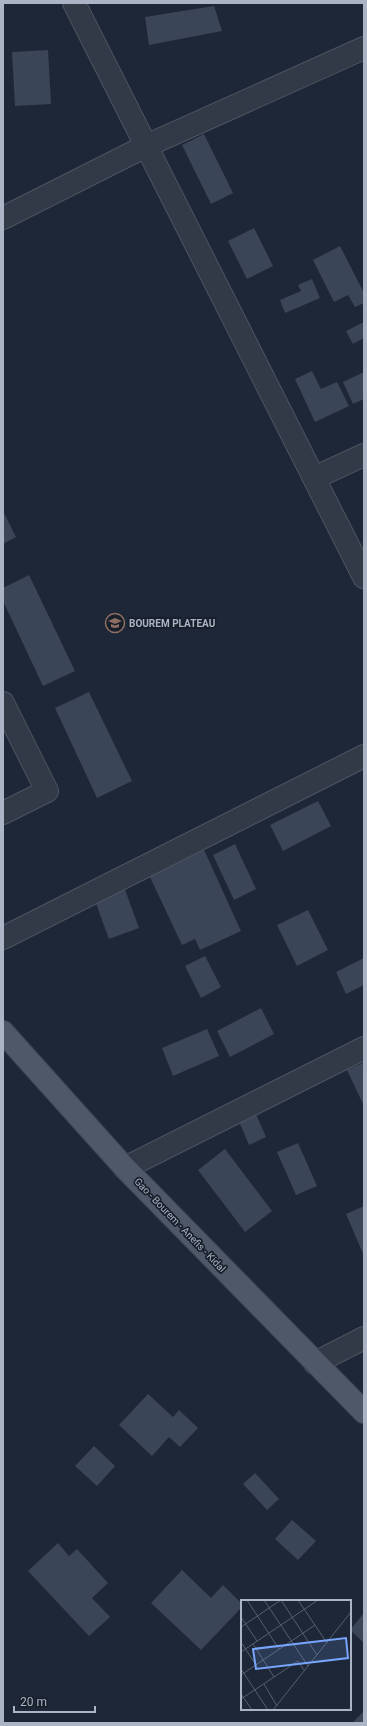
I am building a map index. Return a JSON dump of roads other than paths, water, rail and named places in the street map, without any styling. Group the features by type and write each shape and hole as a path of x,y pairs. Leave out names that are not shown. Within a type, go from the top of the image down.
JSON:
{"main road":[{"name":"Gao - Bourem - Anefis - Kidal","path":"3,1032 125,1168 364,1412"}],"street":[{"path":"81,5 146,146 364,577"},
{"path":"3,218 146,146 364,48"},
{"path":"314,478 364,455"},
{"path":"3,703 47,791 3,813"},
{"path":"3,938 364,756"},
{"path":"125,1168 364,1048"},
{"path":"315,1363 364,1338"}],"place":[{"name":"BOUREM PLATEAU","path":"115,623"}]}
